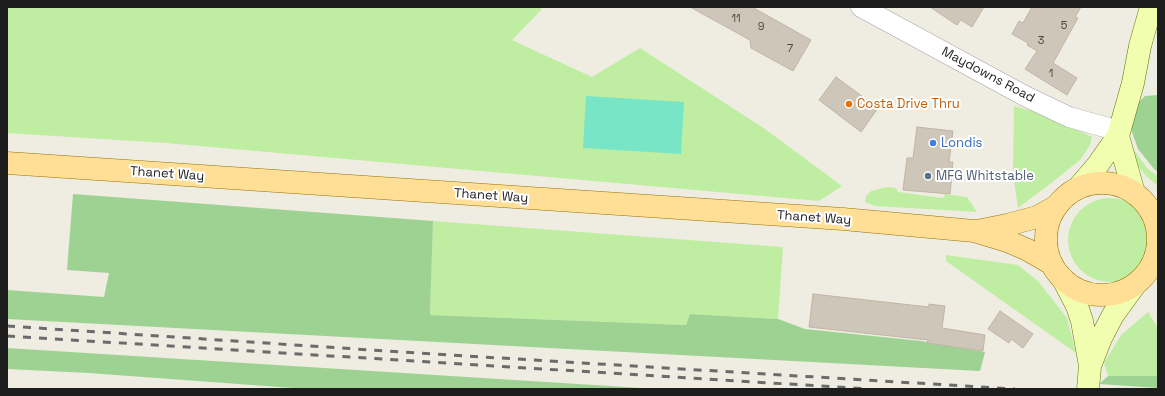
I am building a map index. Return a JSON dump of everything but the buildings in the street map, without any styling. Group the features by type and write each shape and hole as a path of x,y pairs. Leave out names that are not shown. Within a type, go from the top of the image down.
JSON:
{"main road":[{"name":"Thanet Way","path":"7,163 838,219 974,231 1007,241 1028,250 1057,272"},
{"path":"1107,183 1121,186 1144,198 1152,214 1158,231 1158,249 1154,269 1134,286 1122,292 1110,295 1097,295 1073,287 1057,272 1047,250 1046,234 1049,219 1057,206 1066,196 1078,188 1092,184 1107,183"},
{"name":"Thanet Way","path":"974,231 1007,225 1037,216 1057,206"}],"street":[{"name":"Maydowns Road","path":"861,7 1025,96 1069,117 1119,134"},
{"path":"1078,188 1119,134 1151,7"},
{"path":"1119,134 1144,198"},
{"path":"1057,272 1077,306 1082,321 1090,366 1088,389"},
{"path":"1090,366 1101,338 1113,315 1134,286"}],"green space":[{"path":"7,7 537,7 542,9 512,40 592,77 640,48 765,129 842,186 819,201 166,143 7,133"},
{"path":"1158,95 1158,172 1138,149 1132,132 1132,120 1137,104 1145,96"},
{"path":"586,96 684,102 681,154 583,148"},
{"path":"1014,106 1050,116 1092,137 1090,145 1080,160 1018,208 1013,173"},
{"path":"1135,151 1147,168 1158,176 1158,186 1147,177 1139,167 1130,153"},
{"path":"887,187 896,188 898,192 943,198 945,194 967,197 977,212 875,206 865,202 866,196 871,191"},
{"path":"73,194 433,221 430,315 686,325 690,314 778,319 805,329 921,341 985,352 980,371 7,319 7,290 104,297 109,273 67,270"},
{"path":"1110,198 1126,201 1140,210 1149,224 1152,240 1149,256 1140,270 1126,279 1110,282 1094,279 1080,270 1071,256 1068,240 1071,224 1080,210 1094,201"},
{"path":"433,221 783,247 778,319 690,314 686,325 430,315"},
{"path":"946,255 1018,265 1038,281 1067,318 1076,353 946,261"},
{"path":"1148,312 1158,328 1158,376 1108,376 1104,363 1121,335"},
{"path":"7,348 657,389 306,389 89,373 7,369"},
{"path":"1108,376 1158,376 1158,388 1099,384"}],"railway":[{"path":"7,326 417,353 1015,389"},
{"path":"7,336 869,389"}],"place":[{"name":"Costa Drive Thru","path":"849,104"},
{"name":"Londis","path":"933,143"},
{"name":"MFG Whitstable","path":"928,176"}]}
